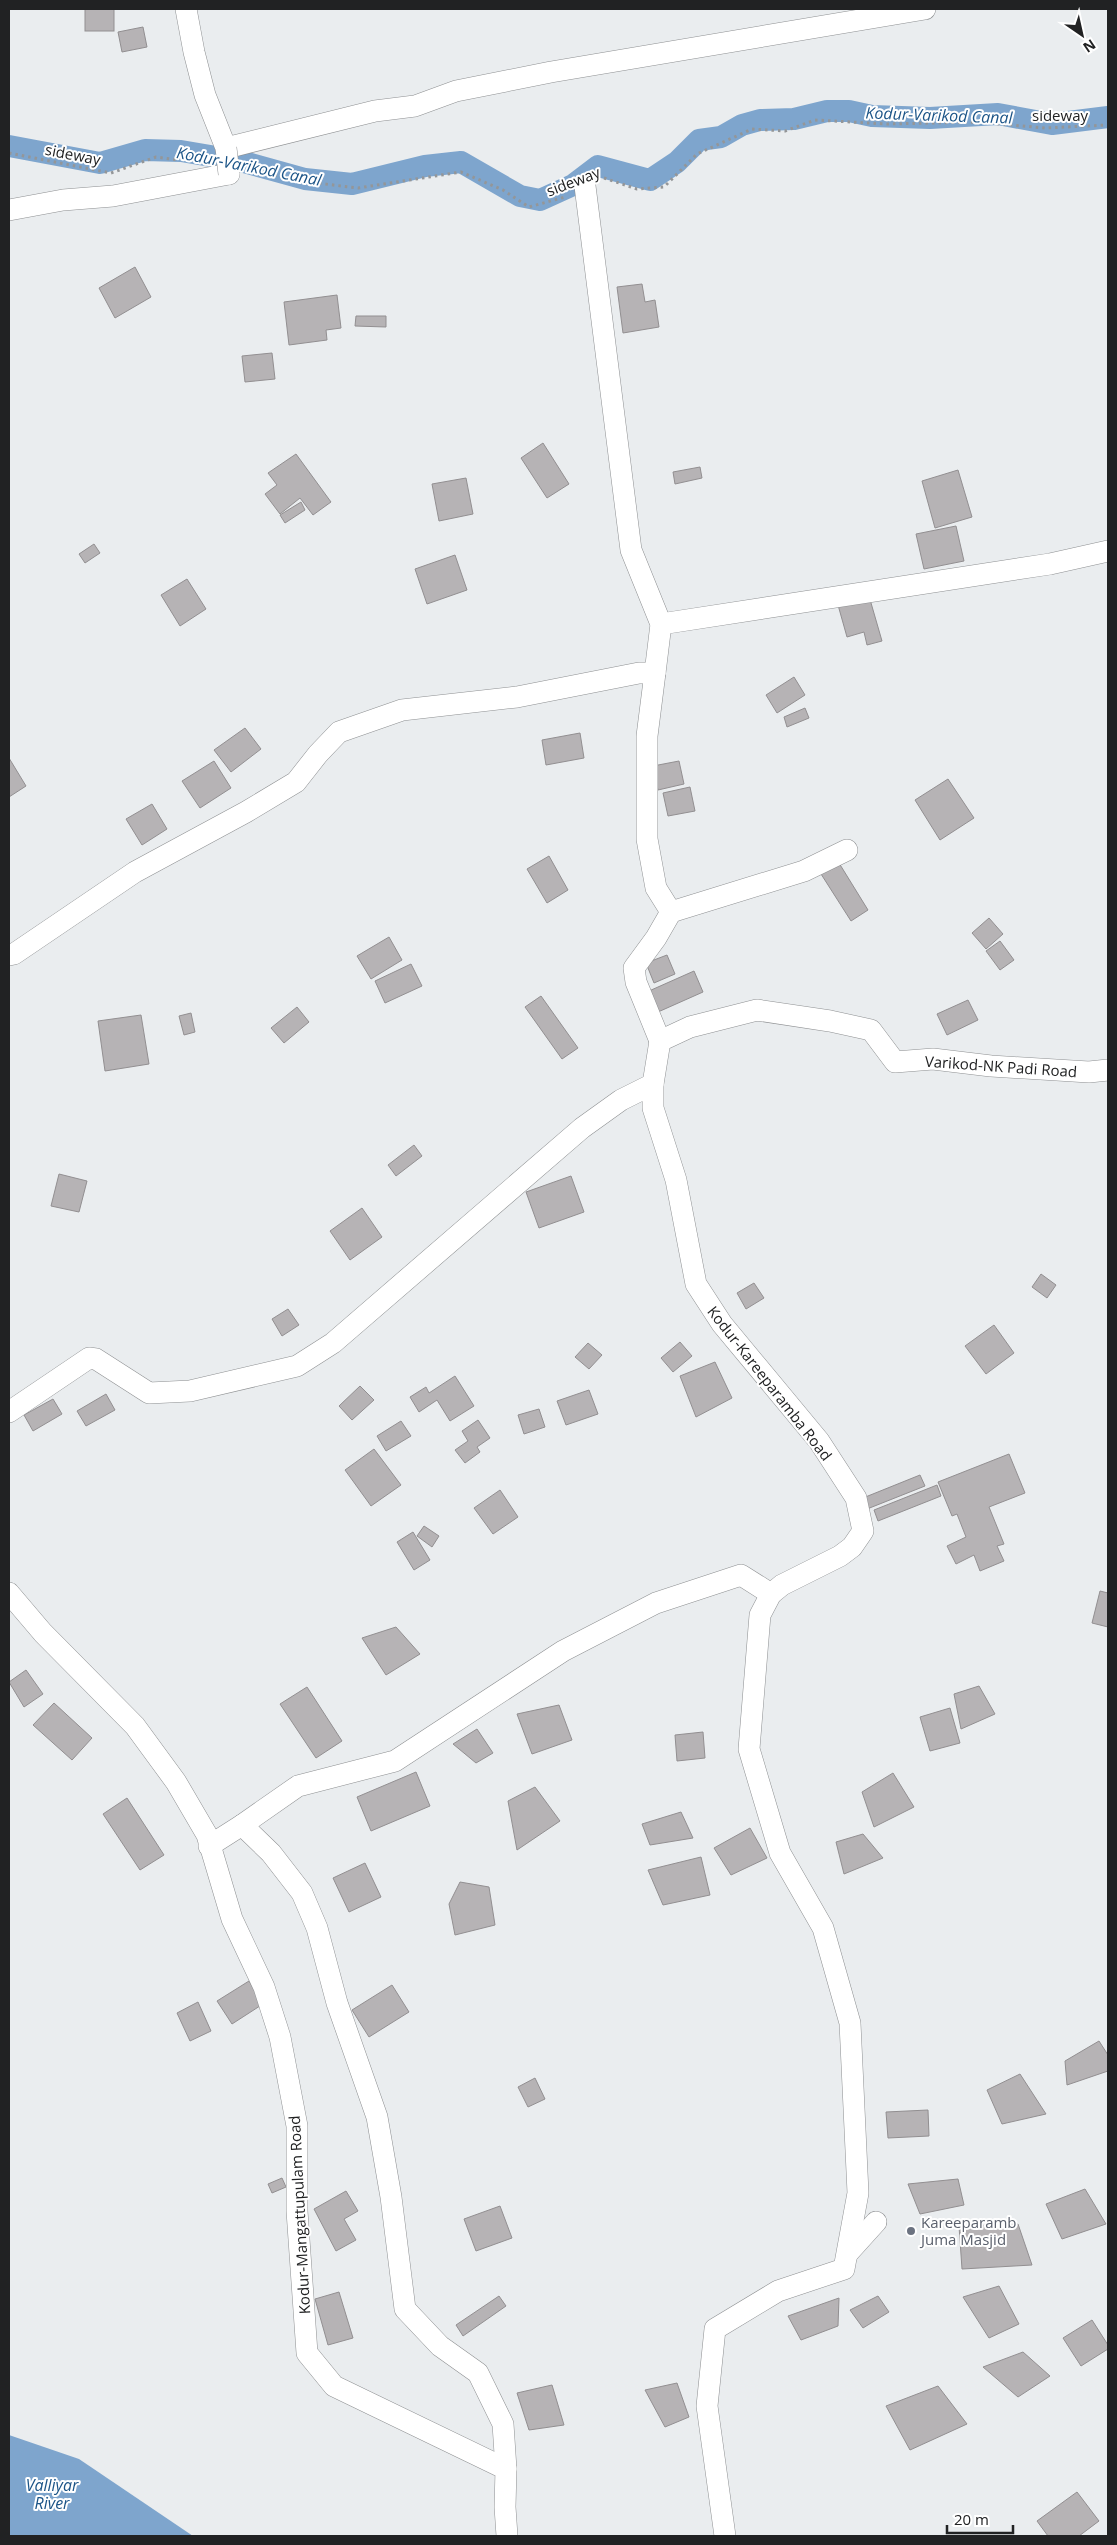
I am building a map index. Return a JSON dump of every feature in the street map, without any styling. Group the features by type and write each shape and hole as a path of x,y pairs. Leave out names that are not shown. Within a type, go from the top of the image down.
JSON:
{"street":[{"path":"9,210 63,200 113,196 235,170 205,95 186,9"},
{"path":"224,141 376,110 414,106 456,91 551,72 925,9"},
{"path":"585,186 630,550 661,624 647,736 647,838 656,888 671,912"},
{"path":"661,624 1050,564 1108,551"},
{"path":"9,954 14,954 135,872 246,812 296,782 318,754 339,732 402,710 517,697 630,675 655,673"},
{"path":"9,1412 89,1358 96,1358 149,1393 190,1391 297,1366 340,1337 582,1128 620,1100 653,1084 660,1041 636,982 634,968 656,938 671,912 804,871 847,850"},
{"name":"Varikod-NK Padi Road","path":"660,1041 690,1027 757,1010 830,1020 871,1030 895,1062 933,1059 991,1066 1090,1072 1108,1070"},
{"name":"Kodur-Kareeparamba Road","path":"653,1084 653,1108 676,1180 696,1284 722,1324 819,1441 856,1498 862,1519 863,1531 852,1547 840,1556 782,1585 771,1594 760,1615 749,1748 780,1853 823,1928 850,2023 858,2193 844,2269"},
{"path":"208,1846 298,1786 395,1761 563,1651 656,1602 741,1575 771,1594"},
{"name":"Kodur-Mangattupulam Road","path":"9,1594 43,1633 135,1726 176,1782 206,1835 232,1919 264,1987 280,2037 297,2126 297,2211 307,2353 334,2386 506,2469"},
{"path":"242,1825 271,1853 302,1892 316,1928 337,2002 377,2117 391,2197 405,2309 440,2346 478,2373 503,2424 507,2536"},
{"path":"725,2536 707,2406 715,2329 778,2291 844,2269 848,2252 876,2222"}],"path":[{"name":"sideway","path":"235,170 358,188 461,172 503,190 529,207 558,200 605,177 637,189 664,187 697,154 752,129 785,131 815,120 887,124 978,122 1045,128 1108,125"},
{"name":"sideway","path":"9,153 111,173 156,157 185,161"}],"water":[{"name":"Valliyar River","path":"9,2435 79,2459 193,2536 9,2536"}],"building":[{"path":"85,9 114,9 114,31 85,31"},
{"path":"143,27 147,47 122,52 118,32"},
{"path":"135,267 151,297 115,318 99,288"},
{"path":"642,284 645,302 655,300 659,327 623,333 617,287"},
{"path":"337,295 341,328 326,330 327,340 289,345 284,302"},
{"path":"356,316 386,316 386,327 355,326"},
{"path":"272,353 275,379 245,382 242,356"},
{"path":"543,443 569,484 547,498 521,458"},
{"path":"296,454 331,502 313,515 300,498 280,514 265,494 277,485 268,473"},
{"path":"700,467 702,478 675,484 673,472"},
{"path":"958,470 972,517 935,528 922,481"},
{"path":"466,478 473,514 439,521 432,484"},
{"path":"301,502 305,510 285,523 280,515"},
{"path":"956,526 964,561 924,569 916,534"},
{"path":"94,544 100,553 85,563 79,554"},
{"path":"455,555 467,590 427,604 415,569"},
{"path":"187,579 206,609 180,626 161,595"},
{"path":"869,596 882,641 867,645 864,632 847,637 838,605"},
{"path":"794,677 805,695 777,713 766,695"},
{"path":"805,708 809,718 787,727 784,717"},
{"path":"245,728 261,749 231,772 214,750"},
{"path":"580,733 584,758 546,765 542,740"},
{"path":"9,758 26,786 9,797"},
{"path":"214,761 231,788 200,808 182,781"},
{"path":"679,761 684,784 658,790 653,766"},
{"path":"948,779 974,818 940,840 915,800"},
{"path":"690,787 695,811 668,816 663,793"},
{"path":"152,804 167,829 142,845 126,819"},
{"path":"549,856 568,890 547,903 527,869"},
{"path":"839,863 868,910 851,921 821,874"},
{"path":"989,918 1003,934 986,949 972,933"},
{"path":"389,937 402,960 371,979 357,956"},
{"path":"1000,941 1014,960 1000,970 986,951"},
{"path":"667,955 675,974 654,983 646,963"},
{"path":"411,964 422,986 385,1003 375,981"},
{"path":"694,971 703,992 658,1012 649,991"},
{"path":"541,996 578,1048 562,1059 525,1007"},
{"path":"968,1000 978,1020 947,1035 937,1014"},
{"path":"297,1007 309,1022 284,1043 271,1028"},
{"path":"191,1013 195,1032 184,1035 179,1016"},
{"path":"141,1015 149,1064 105,1071 98,1021"},
{"path":"414,1145 422,1156 396,1176 388,1165"},
{"path":"59,1174 87,1181 79,1212 51,1206"},
{"path":"571,1176 584,1212 539,1228 526,1192"},
{"path":"362,1208 382,1237 350,1260 330,1231"},
{"path":"1041,1274 1056,1285 1047,1298 1032,1287"},
{"path":"754,1283 764,1298 746,1309 737,1293"},
{"path":"288,1309 299,1325 282,1336 272,1319"},
{"path":"994,1325 1014,1353 986,1374 965,1346"},
{"path":"680,1342 692,1356 673,1372 661,1358"},
{"path":"588,1343 602,1355 589,1369 575,1357"},
{"path":"715,1362 732,1398 696,1417 680,1376"},
{"path":"455,1376 474,1406 450,1421 437,1400 419,1412 410,1397 426,1387 429,1393"},
{"path":"360,1386 374,1400 352,1420 339,1406"},
{"path":"589,1390 598,1414 566,1425 557,1401"},
{"path":"106,1394 115,1410 86,1426 77,1411"},
{"path":"53,1399 62,1414 33,1431 24,1415"},
{"path":"539,1409 545,1427 524,1434 518,1415"},
{"path":"478,1420 490,1438 477,1447 480,1452 465,1463 455,1450 468,1441 462,1431"},
{"path":"401,1421 411,1436 386,1451 377,1436"},
{"path":"374,1449 401,1485 371,1506 345,1470"},
{"path":"1009,1454 1025,1493 989,1507 1004,1544 997,1546 1004,1561 980,1571 974,1555 956,1564 947,1546 966,1537 957,1514 952,1516 938,1482"},
{"path":"920,1475 925,1486 862,1511 858,1500"},
{"path":"937,1485 941,1496 878,1521 874,1510"},
{"path":"500,1490 518,1517 493,1534 474,1508"},
{"path":"424,1526 439,1536 432,1547 417,1536"},
{"path":"413,1532 430,1560 414,1570 397,1542"},
{"path":"1100,1591 1108,1593 1108,1627 1092,1623"},
{"path":"396,1627 420,1654 386,1675 362,1638"},
{"path":"26,1670 43,1694 24,1707 9,1682"},
{"path":"979,1686 995,1714 961,1729 954,1694"},
{"path":"307,1687 342,1741 316,1758 280,1704"},
{"path":"54,1703 92,1738 72,1760 33,1725"},
{"path":"559,1705 572,1740 532,1754 517,1714"},
{"path":"950,1708 960,1743 930,1751 920,1717"},
{"path":"477,1729 493,1753 476,1763 453,1744"},
{"path":"703,1732 705,1758 677,1761 675,1735"},
{"path":"416,1772 430,1806 371,1831 357,1797"},
{"path":"893,1773 914,1807 874,1827 862,1792"},
{"path":"535,1787 560,1821 517,1850 508,1801"},
{"path":"127,1798 164,1855 140,1870 103,1814"},
{"path":"681,1812 693,1838 650,1845 642,1824"},
{"path":"750,1828 767,1858 731,1875 714,1848"},
{"path":"863,1834 883,1858 844,1874 836,1842"},
{"path":"701,1857 710,1895 663,1905 648,1870"},
{"path":"365,1863 381,1897 349,1912 333,1878"},
{"path":"460,1882 489,1887 495,1925 455,1935 449,1904"},
{"path":"249,1981 263,2004 232,2024 217,2001"},
{"path":"392,1985 409,2012 369,2037 352,2010"},
{"path":"198,2002 211,2031 190,2041 177,2013"},
{"path":"1099,2041 1108,2055 1108,2071 1067,2085 1065,2061"},
{"path":"1020,2074 1046,2114 1002,2124 987,2090"},
{"path":"535,2078 545,2099 528,2107 518,2087"},
{"path":"928,2110 929,2136 888,2138 886,2112"},
{"path":"282,2178 286,2187 272,2193 268,2184"},
{"path":"958,2179 964,2205 920,2214 908,2184"},
{"path":"1085,2189 1106,2224 1062,2239 1046,2204"},
{"path":"346,2191 358,2211 344,2219 356,2240 336,2251 314,2209"},
{"path":"500,2206 512,2238 476,2251 464,2219"},
{"path":"1018,2224 1032,2265 962,2269 959,2226"},
{"path":"999,2286 1019,2324 989,2338 963,2297"},
{"path":"339,2292 353,2338 328,2345 315,2299"},
{"path":"499,2296 506,2306 463,2336 456,2325"},
{"path":"878,2296 889,2312 863,2328 850,2310"},
{"path":"839,2298 838,2326 801,2340 788,2316"},
{"path":"1092,2320 1108,2345 1108,2349 1081,2366 1063,2338"},
{"path":"1023,2352 1050,2376 1018,2397 983,2367"},
{"path":"677,2383 689,2417 665,2427 645,2390"},
{"path":"552,2385 564,2425 529,2430 517,2393"},
{"path":"938,2386 967,2424 910,2450 886,2406"},
{"path":"1077,2492 1099,2521 1079,2536 1048,2536 1037,2521"}],"waterway":[{"name":"Kodur-Varikod Canal","path":"9,146 100,163 145,150 181,151 240,161 305,179 352,184 425,166 461,162 520,196 540,200 573,185 598,166 650,180 677,162 699,140 721,137 742,125 760,120 794,119 827,111 849,111 872,116 930,118 998,114 1052,124 1108,117"}],"place":[{"name":"Kareeparamb Juma Masjid","path":"911,2231"}]}
